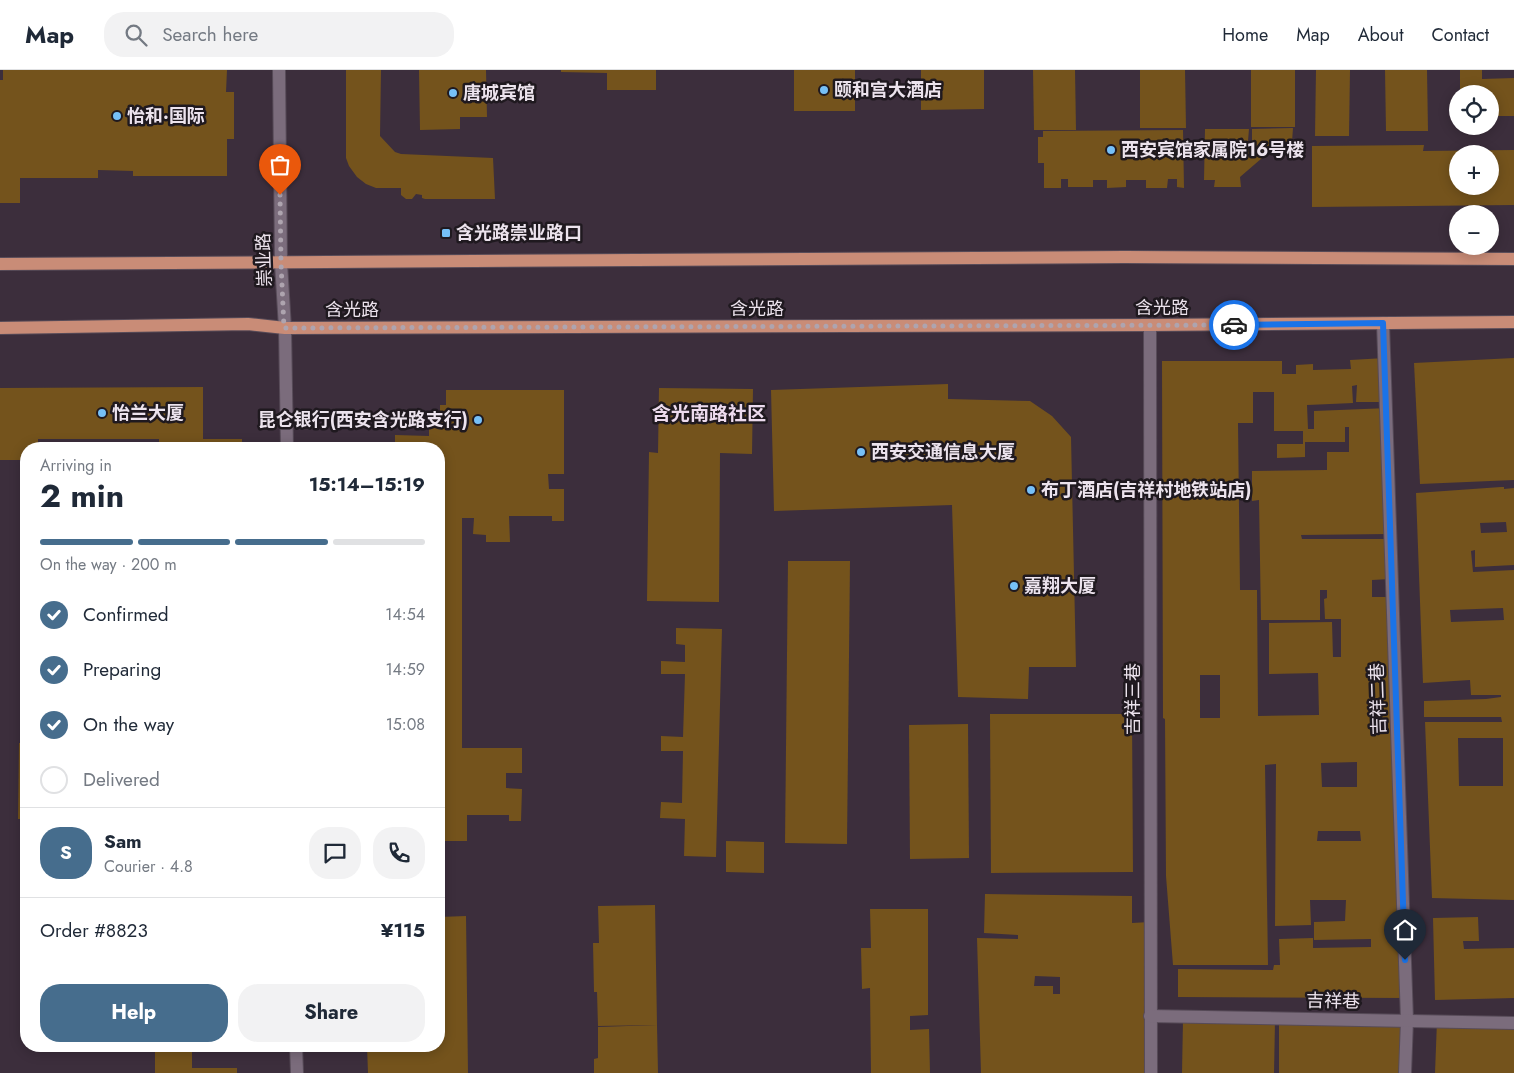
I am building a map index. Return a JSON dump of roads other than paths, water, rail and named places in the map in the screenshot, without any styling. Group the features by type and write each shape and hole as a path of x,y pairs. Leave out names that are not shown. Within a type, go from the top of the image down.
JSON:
{"main road":[{"path":"0,264 1114,257 1514,259"},
{"name":"含光路","path":"0,328 248,324 284,328 1514,322"}],"street":[{"name":"崇业路","path":"278,70 281,263 287,442"},
{"name":"吉祥二巷","path":"1383,323 1407,1020 1405,1073"},
{"name":"吉祥三巷","path":"1150,325 1151,1073"},
{"name":"吉祥巷","path":"1150,1016 1514,1023"},
{"path":"296,1052 297,1073"}],"place":[{"name":"颐和宫大酒店","path":"824,90"},
{"name":"唐城宾馆","path":"453,93"},
{"name":"怡和·国际","path":"117,116"},
{"name":"西安宾馆家属院16号楼","path":"1111,150"},
{"name":"含光路崇业路口","path":"446,233"},
{"name":"怡兰大厦","path":"102,413"},
{"name":"昆仑银行(西安含光路支行)","path":"478,420"},
{"name":"西安交通信息大厦","path":"861,452"},
{"name":"布丁酒店(吉祥村地铁站店)","path":"1031,490"},
{"name":"嘉翔大厦","path":"1014,586"}],"district":[{"name":"含光南路社区","path":"709,413"}]}
